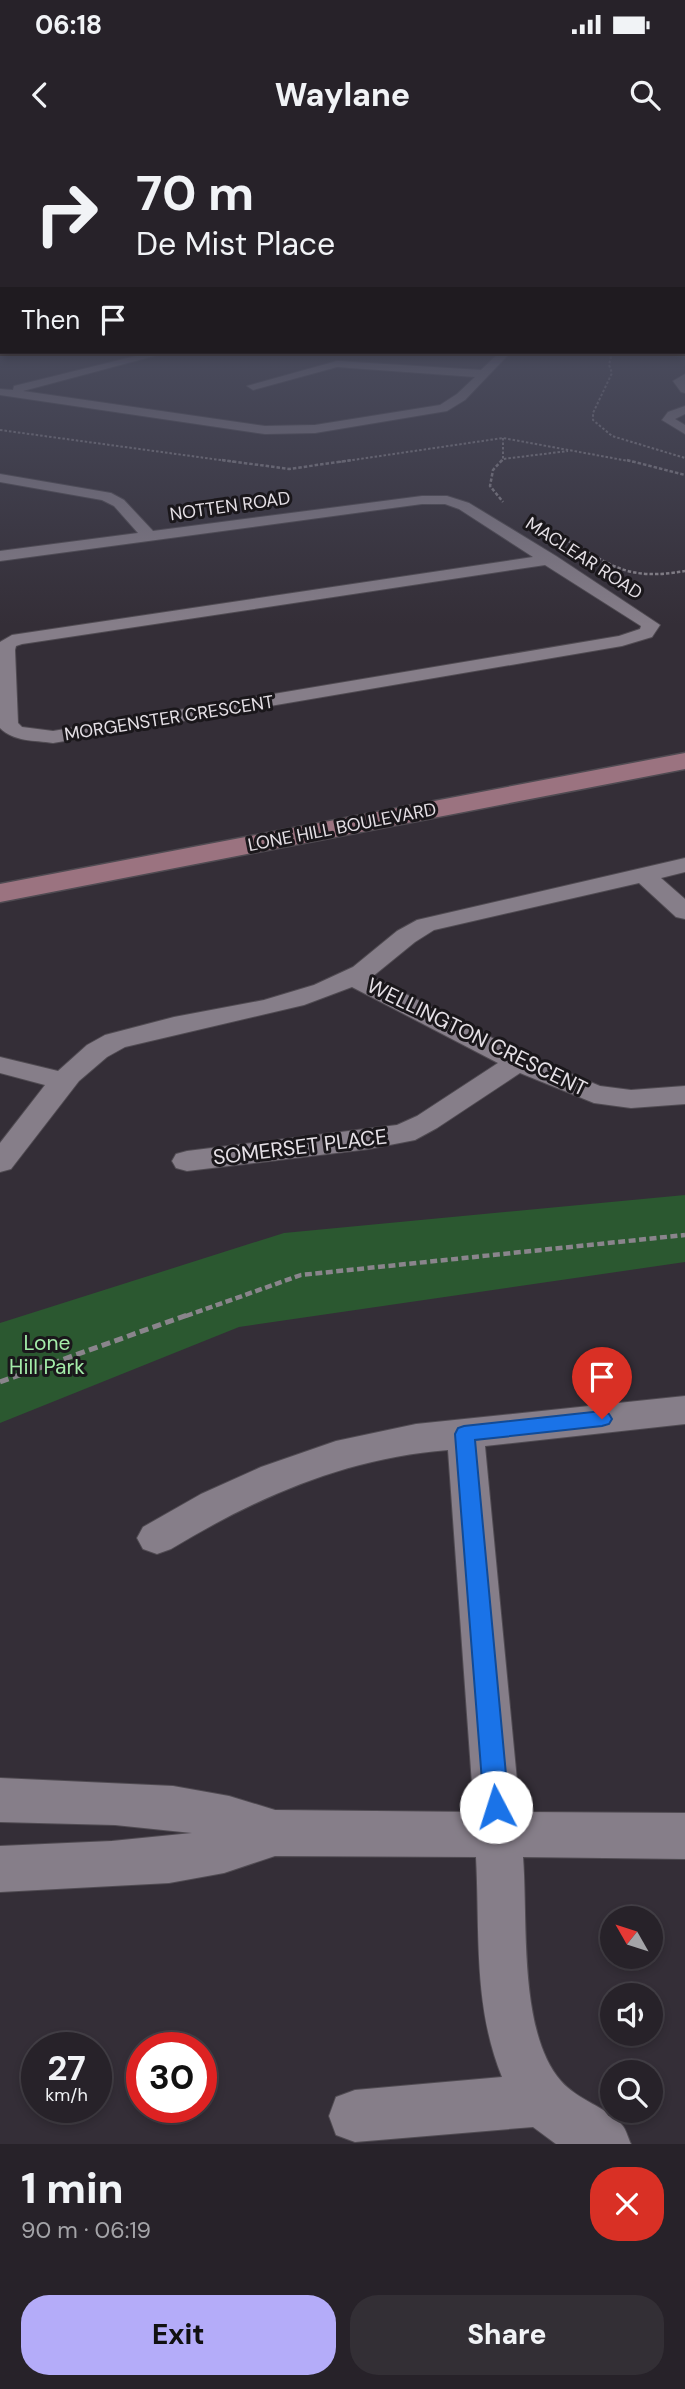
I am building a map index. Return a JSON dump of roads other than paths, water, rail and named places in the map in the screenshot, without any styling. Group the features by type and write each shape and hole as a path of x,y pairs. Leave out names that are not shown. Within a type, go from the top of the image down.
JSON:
{"street":[{"path":"0,478 106,496 119,503 149,536"},
{"name":"NOTTEN ROAD","path":"0,556 422,500 447,500 464,506"},
{"name":"MACLEAR ROAD","path":"464,506 651,625 646,633 622,641"},
{"name":"MORGENSTER CRESCENT","path":"550,559 18,639 8,643 6,650 8,725 16,732 33,736 68,736 622,641"},
{"name":"LONE HILL BOULEVARD","path":"0,893 685,761"},
{"name":"WELLINGTON CRESCENT","path":"0,1162 65,1081 96,1052 115,1041 290,1000 354,978 407,934 426,925 685,865"},
{"path":"643,874 685,912"},
{"name":"WELLINGTON CRESCENT","path":"354,978 518,1062 594,1094 646,1099 685,1095"},
{"name":"SOMERSET PLACE","path":"187,1161 369,1140 405,1133 427,1122 518,1062"},
{"path":"0,1065 65,1081"},
{"path":"157,1538 217,1502 278,1476 400,1441 685,1410"},
{"path":"464,1434 499,1833 504,1987 510,2023 522,2059 541,2100 604,2144"},
{"path":"0,1800 131,1805 184,1811 229,1818 275,1833"},
{"path":"0,1869 128,1863 177,1857 224,1849 275,1833 685,1836"},
{"path":"355,2116 541,2100"}],"park label":[{"name":"Lone Hill Park","path":"47,1355"}]}
